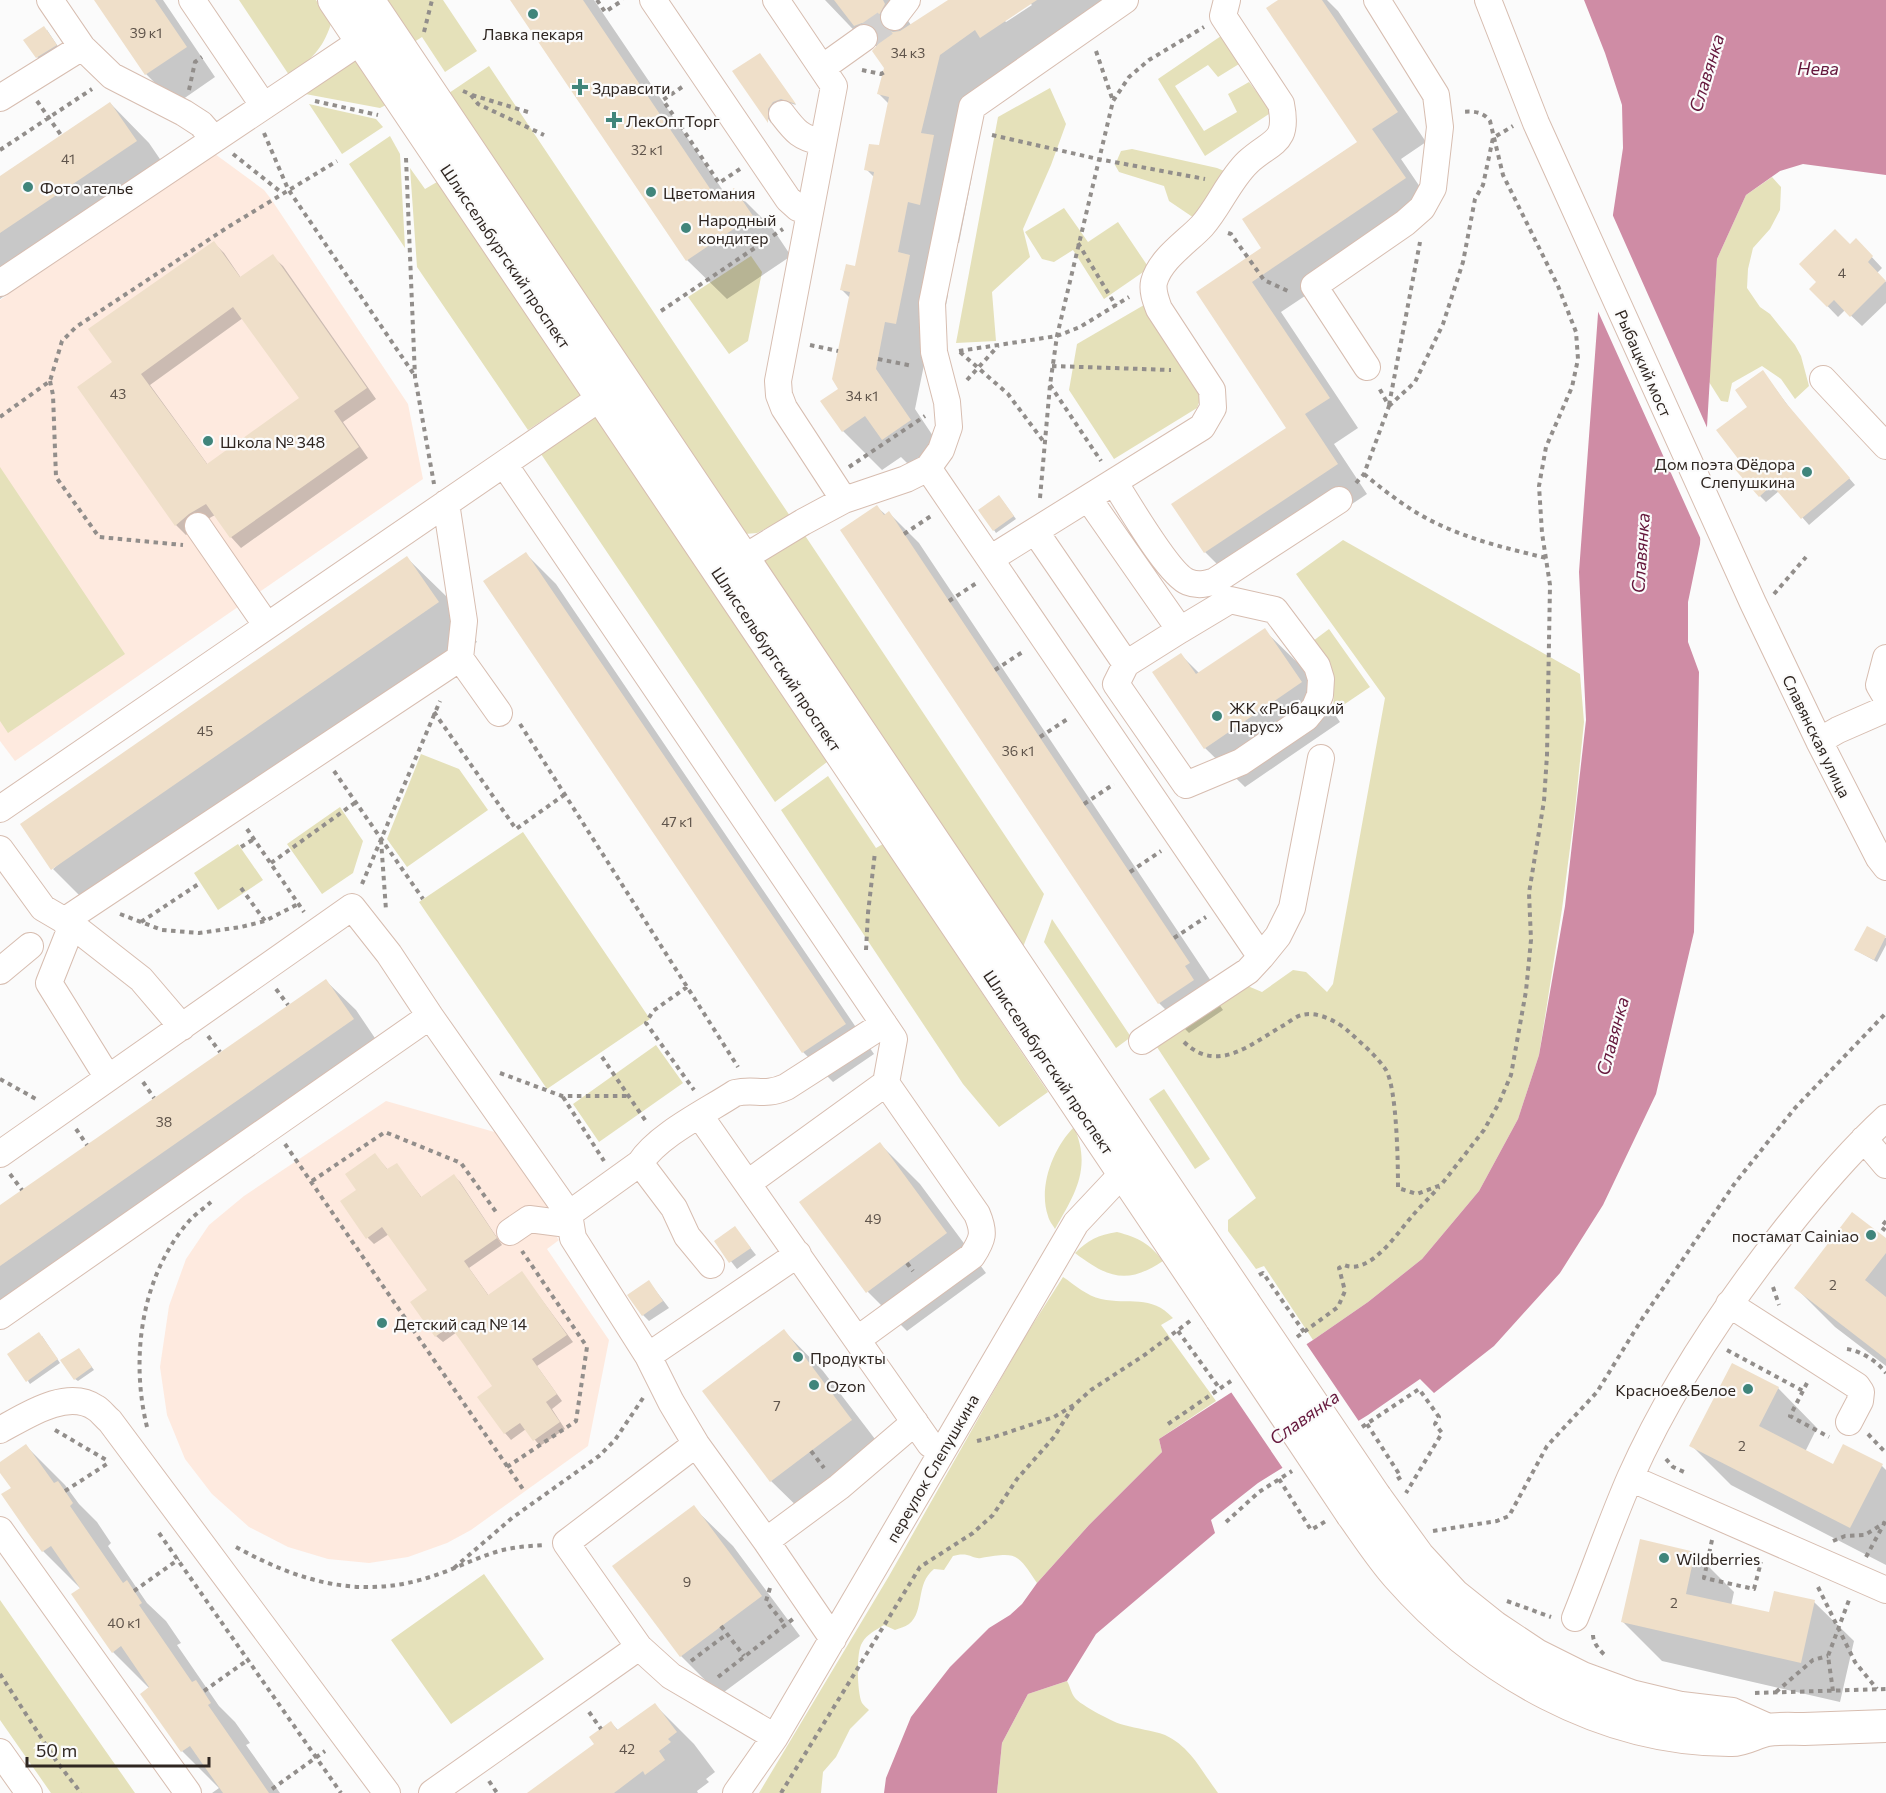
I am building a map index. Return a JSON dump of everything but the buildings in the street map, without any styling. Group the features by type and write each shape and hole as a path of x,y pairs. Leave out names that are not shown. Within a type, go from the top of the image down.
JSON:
{"main road":[{"name":"Шлиссельбургский проспект","path":"334,0 373,33 613,389 1134,1165 1219,1313 1386,1496 1397,1575 1434,1614 1477,1650 1525,1683 1573,1706 1626,1725 1680,1736 1735,1740 1768,1730 1886,1726"},
{"name":"Шлиссельбургский проспект","path":"368,0 373,33"}],"street":[{"path":"50,0 82,47 112,76 201,124 214,138"},
{"path":"192,0 259,108"},
{"path":"653,0 788,200 798,208 809,212"},
{"path":"776,0 834,86 778,381 779,395 784,408 838,490"},
{"path":"731,565 838,490 906,479 928,468 941,450 949,427 944,358 932,303 972,107 1125,0"},
{"path":"1367,367 1314,286 1406,223 1422,208 1433,188 1440,127 1436,95 1377,0"},
{"name":"Рыбацкий мост","path":"1488,0 1536,123 1763,598"},
{"path":"994,564 1035,531 1202,427 1213,408 1212,390 1159,309 1154,295 1154,282 1162,266 1203,225 1248,162 1273,146 1281,134 1284,120 1281,104 1225,8"},
{"path":"0,283 373,33"},
{"path":"822,68 864,38"},
{"path":"0,98 82,47"},
{"path":"782,114 795,131 807,139 822,142"},
{"path":"1823,379 1886,446"},
{"path":"0,809 613,389"},
{"path":"504,464 894,1038 886,1083 748,1183"},
{"path":"928,468 1261,957"},
{"path":"1114,482 1173,571 1187,582 1203,585 1215,581 1339,500"},
{"path":"1088,498 1180,630"},
{"path":"442,506 464,621 460,658 499,712"},
{"path":"198,526 267,626"},
{"path":"1035,531 1126,664"},
{"name":"Славянская улица","path":"1763,598 1819,741 1879,858 1886,867"},
{"path":"1154,800 1241,762 1306,718 1315,707 1320,695 1321,679 1317,666 1275,610 1230,600 1126,664 1116,684 1186,785"},
{"path":"108,1078 49,983 68,923 91,903 460,658"},
{"path":"1886,658 1882,666 1879,685 1886,697"},
{"path":"1819,741 1886,709"},
{"path":"1142,1041 1248,971 1278,936 1292,908 1321,758"},
{"path":"0,849 43,908 68,923 141,979 182,1027"},
{"path":"0,1154 352,907 388,954 462,1062 564,1218 573,1238 654,1366 671,1402 696,1444 766,1541 833,1640"},
{"path":"1,968 30,946"},
{"path":"0,1316 430,1016"},
{"path":"510,1232 529,1219 564,1218 640,1163 646,1153 660,1141 735,1094 747,1090 772,1093 786,1087 884,1024"},
{"path":"858,1339 972,1256 980,1244 983,1229 977,1214 886,1083"},
{"path":"704,1113 748,1183 930,1444 942,1452"},
{"path":"1569,1619 1630,1478 1690,1364 1729,1304 1812,1196 1863,1139 1886,1118"},
{"path":"1863,1139 1886,1165"},
{"path":"640,1163 674,1208 687,1236 711,1265"},
{"name":"переулок Слепушкина","path":"736,1793 775,1737 833,1640 1076,1223 1134,1165"},
{"path":"654,1366 798,1254"},
{"path":"1729,1304 1857,1386 1862,1392 1849,1422"},
{"path":"0,1430 30,1414 62,1402 78,1401 95,1407 110,1421 387,1793"},
{"path":"766,1541 839,1487 915,1422"},
{"path":"696,1444 566,1543 639,1647 671,1676 775,1737"},
{"path":"1630,1478 1886,1590"},
{"path":"0,1530 188,1793"},
{"path":"432,1793 639,1647"},
{"path":"0,1752 29,1793"}],"path":[{"path":"422,37 432,0"},
{"path":"597,0 605,12 622,0"},
{"path":"1035,531 1057,336 1113,101 1129,77 1149,60 1225,8"},
{"path":"1087,25 1113,101"},
{"path":"703,74 663,100 719,183 759,156"},
{"path":"0,150 112,76"},
{"path":"24,83 61,135"},
{"path":"454,86 470,94 528,112"},
{"path":"470,94 478,104 544,135"},
{"path":"305,99 380,115"},
{"path":"259,108 288,189 415,376"},
{"path":"1294,1339 1338,1307 1345,1291 1339,1268 1344,1265 1351,1268 1360,1266 1369,1261 1442,1185 1484,1130 1511,1075 1523,1012 1531,940 1529,893 1544,801 1547,755 1550,585 1539,486 1546,447 1572,387 1578,359 1576,332 1558,286 1503,175 1490,121 1481,113 1463,111 1439,116"},
{"path":"1389,406 1416,382 1443,324 1463,262 1475,199 1483,185 1493,138 1509,128"},
{"path":"968,130 1098,159 1232,184"},
{"path":"214,138 282,193"},
{"path":"405,151 415,376 442,506"},
{"path":"214,548 99,537 56,477 53,395 50,381 62,341 76,327 288,189 338,161"},
{"path":"1339,500 1364,474 1389,406 1423,224 1422,208"},
{"path":"661,310 809,212"},
{"path":"1203,225 1231,234 1264,280 1292,293 1314,286"},
{"path":"1078,243 1116,306"},
{"path":"878,359 944,358 998,345 1057,336 1080,327 1154,282"},
{"path":"838,490 947,402 998,345"},
{"path":"944,358 978,368 1008,394 1045,443"},
{"path":"1052,366 1201,371"},
{"path":"1367,367 1389,406"},
{"path":"0,417 50,381"},
{"path":"1050,385 1114,482"},
{"path":"1364,474 1384,491 1439,525 1483,542 1546,558"},
{"path":"904,534 952,503"},
{"path":"1763,598 1806,557"},
{"path":"949,602 994,564"},
{"path":"995,670 1044,638"},
{"path":"352,907 434,713 460,658"},
{"path":"416,687 516,829 564,795"},
{"path":"1040,737 1089,704"},
{"path":"499,712 517,719 743,1075 747,1090"},
{"path":"320,751 423,899"},
{"path":"1084,804 1134,771"},
{"path":"271,863 356,802"},
{"path":"234,808 317,932"},
{"path":"241,847 254,838"},
{"path":"1130,872 1180,838"},
{"path":"381,839 388,954"},
{"path":"866,950 876,843"},
{"path":"141,922 200,883"},
{"path":"241,888 265,921"},
{"path":"91,903 162,930 199,933 265,921 298,904"},
{"path":"1174,938 1225,904"},
{"path":"687,987 653,1011 646,1023 704,1113"},
{"path":"1432,1531 1497,1521 1509,1516 1547,1446 1597,1392 1642,1319 1735,1183 1795,1108 1886,1013"},
{"path":"1167,1025 1193,1050 1210,1056 1234,1055 1302,1015 1323,1017 1340,1024 1367,1048 1387,1071 1392,1089 1398,1188 1417,1194 1442,1185"},
{"path":"602,1058 660,1141"},
{"path":"462,1062 476,1064 562,1096 628,1096"},
{"path":"0,1079 42,1102 63,1110"},
{"path":"562,1096 616,1180"},
{"path":"312,1181 385,1132 461,1163 510,1232 587,1347 576,1420 507,1467"},
{"path":"297,1160 525,1492"},
{"path":"117,1472 146,1426 138,1375 145,1312 162,1264 190,1220 212,1200"},
{"path":"1886,1221 1881,1227 1886,1231"},
{"path":"1763,1258 1779,1305 1784,1311"},
{"path":"907,1263 913,1270"},
{"path":"1263,1273 1304,1332"},
{"path":"942,1452 1054,1417 1178,1330 1219,1313"},
{"path":"1178,1330 1220,1389"},
{"path":"1719,1345 1803,1392"},
{"path":"1838,1347 1857,1350 1882,1367 1886,1373"},
{"path":"451,1570 512,1518 599,1456 615,1440 649,1388 654,1366"},
{"path":"1168,1424 1238,1376"},
{"path":"1808,1382 1790,1416 1829,1437 1841,1417 1849,1422"},
{"path":"781,1793 920,1567 973,1533 993,1515 1017,1479 1054,1437 1074,1405"},
{"path":"30,1414 130,1449"},
{"path":"1367,1424 1401,1477 1386,1496"},
{"path":"65,1491 130,1449"},
{"path":"1665,1450 1665,1457 1673,1467 1694,1477"},
{"path":"811,1451 818,1460"},
{"path":"1279,1479 1311,1530 1320,1525"},
{"path":"1838,1549 1829,1545 1845,1536 1865,1535 1885,1522"},
{"path":"1426,1524 1439,1541"},
{"path":"158,1530 341,1793"},
{"path":"1714,1531 1704,1578 1755,1589 1763,1553"},
{"path":"134,1591 201,1543"},
{"path":"228,1543 265,1563 300,1577 330,1584 358,1587 394,1585 426,1578 513,1548 566,1543"},
{"path":"1864,1560 1875,1561"},
{"path":"1817,1585 1855,1662 1877,1690"},
{"path":"1499,1597 1569,1619 1592,1621 1593,1639 1600,1651 1611,1660"},
{"path":"698,1692 810,1605"},
{"path":"721,1626 744,1656"},
{"path":"671,1676 727,1634"},
{"path":"204,1692 274,1641"},
{"path":"1776,1692 1814,1660 1828,1656"},
{"path":"0,1674 57,1762 81,1793"},
{"path":"1744,1692 1886,1689"},
{"path":"272,1789 345,1737"}],"shaded area":[{"path":"239,0 316,0 331,24 324,41 315,53 289,75"},
{"path":"386,0 443,0 477,51 445,72 422,37 414,42"},
{"path":"1221,36 1239,64 1218,77 1208,65 1175,86 1204,131 1237,112 1228,94 1249,82 1272,112 1205,156 1158,79"},
{"path":"354,58 386,105 380,108 300,93"},
{"path":"489,66 790,516 757,533 745,534 449,93"},
{"path":"1050,88 1066,124 1023,229 1030,257 992,292 996,341 956,343 998,117"},
{"path":"309,104 376,119 383,127 342,154"},
{"path":"390,136 400,154 405,248 349,164"},
{"path":"1132,149 1217,168 1229,173 1197,220 1169,201 1164,186 1119,172 1115,165 1121,151"},
{"name":"Школа № 348","path":"215,154 264,190 271,199 408,404 423,479 15,761 0,741 0,300"},
{"path":"410,168 425,189 437,182 581,395 528,430 417,267"},
{"path":"1772,177 1781,187 1780,210 1770,229 1753,248 1748,269 1747,288 1760,307 1770,314 1795,345 1801,356 1809,386 1795,399 1781,379 1762,366 1732,383 1728,402 1721,401 1709,382 1717,259 1746,195"},
{"path":"1064,208 1088,242 1118,222 1149,268 1104,299 1073,250 1054,262 1042,259 1025,232"},
{"path":"751,256 762,272 748,341 729,354 688,297"},
{"path":"1144,305 1202,394 1197,408 1114,459 1069,390 1077,344"},
{"path":"595,416 827,762 775,802 539,451"},
{"path":"0,467 125,654 8,733 0,721"},
{"path":"804,534 1044,894 1023,947 763,559"},
{"path":"1343,540 1580,674 1584,722 1562,909 1539,1055 1518,1119 1479,1191 1422,1259 1368,1302 1313,1340 1264,1266 1256,1269 1228,1231 1228,1220 1256,1198 1155,1044 1243,984 1262,992 1293,970 1306,972 1327,992 1333,984 1385,698 1296,574"},
{"path":"1329,629 1370,687 1333,712 1333,682 1313,641"},
{"path":"421,754 459,769 488,810 407,867 387,839"},
{"path":"828,776 876,848 883,844 1048,1092 999,1127 963,1084 781,810"},
{"path":"340,807 363,841 353,873 322,894 287,844"},
{"path":"523,832 650,1019 547,1089 419,902"},
{"path":"238,844 263,880 218,910 194,873"},
{"path":"1052,919 1131,1037 1116,1048 1044,942"},
{"path":"656,1045 683,1083 599,1142 573,1104"},
{"path":"1164,1089 1210,1159 1195,1169 1149,1099"},
{"name":"Детский сад № 14","path":"386,1101 498,1133 557,1214 562,1231 556,1236 559,1240 547,1249 609,1340 588,1446 471,1530 447,1543 408,1557 369,1563 328,1559 288,1547 249,1527 212,1494 185,1459 167,1415 160,1367 169,1306 186,1259 209,1225 244,1196"},
{"path":"1074,1127 1081,1155 1079,1180 1055,1229 1045,1205 1046,1181 1054,1157"},
{"path":"1117,1232 1143,1242 1163,1261 1150,1269 1128,1276 1108,1273 1075,1253 1094,1239"},
{"path":"1063,1277 1096,1298 1148,1303 1165,1311 1173,1318 1161,1325 1216,1401 1159,1439 1162,1452 1089,1525 1037,1583 1020,1560 1009,1555 979,1558 956,1555 944,1570 934,1569 924,1582 914,1619 906,1626 895,1630 884,1625 862,1643 858,1663 859,1691 862,1703 869,1710 850,1729 836,1757 823,1772 821,1793 759,1793 889,1576 1024,1338"},
{"path":"484,1574 544,1659 451,1724 391,1640"},
{"path":"0,1600 135,1793 51,1793 0,1720"},
{"path":"1067,1681 1072,1694 1083,1705 1120,1724 1160,1733 1174,1740 1189,1753 1218,1793 997,1793 1002,1743 1028,1694"}],"water":[{"path":"1584,0 1886,0 1886,175 1803,164 1780,171 1746,195 1717,259 1700,544 1688,602 1688,642 1699,672 1694,932 1656,1094 1603,1205 1560,1273 1494,1346 1434,1393 1420,1379 1368,1415 1258,1483 1211,1520 1215,1533 1096,1634 1067,1681 1028,1694 1002,1743 997,1793 884,1793 886,1778 911,1717 950,1667 989,1628 1010,1615 1022,1604 1037,1583 1089,1525 1162,1452 1159,1439 1313,1340 1368,1302 1422,1259 1479,1191 1518,1119 1539,1055 1565,906 1586,720 1579,572 1598,314 1623,148 1622,105"}],"pier":[{"path":"1610,209 1709,432 1703,544 1596,307"},
{"path":"1305,1342 1360,1423 1284,1470 1229,1389"}],"tunnel":[{"path":"864,38 894,17"}],"place":[{"name":"Лавка пекаря","path":"533,14"},
{"name":"Здравсити","path":"580,87"},
{"name":"ЛекОптТорг","path":"614,120"},
{"name":"Фото ателье","path":"28,187"},
{"name":"Цветомания","path":"651,192"},
{"name":"Народный кондитер","path":"686,228"},
{"name":"Школа № 348","path":"208,441"},
{"name":"Дом поэта Фёдора Слепушкина","path":"1807,472"},
{"name":"ЖК «Рыбацкий Парус»","path":"1217,716"},
{"name":"постамат Cainiao","path":"1871,1235"},
{"name":"Детский сад № 14","path":"382,1323"},
{"name":"Продукты","path":"798,1357"},
{"name":"Ozon","path":"814,1385"},
{"name":"Красное&Белое","path":"1748,1389"},
{"name":"Wildberries","path":"1664,1558"}],"water label":[{"name":"Нева","path":"1818,68"},
{"name":"Славянка","path":"1706,73"},
{"name":"Славянка","path":"1640,553"},
{"name":"Славянка","path":"1612,1036"},
{"name":"Славянка","path":"1304,1417"}]}
